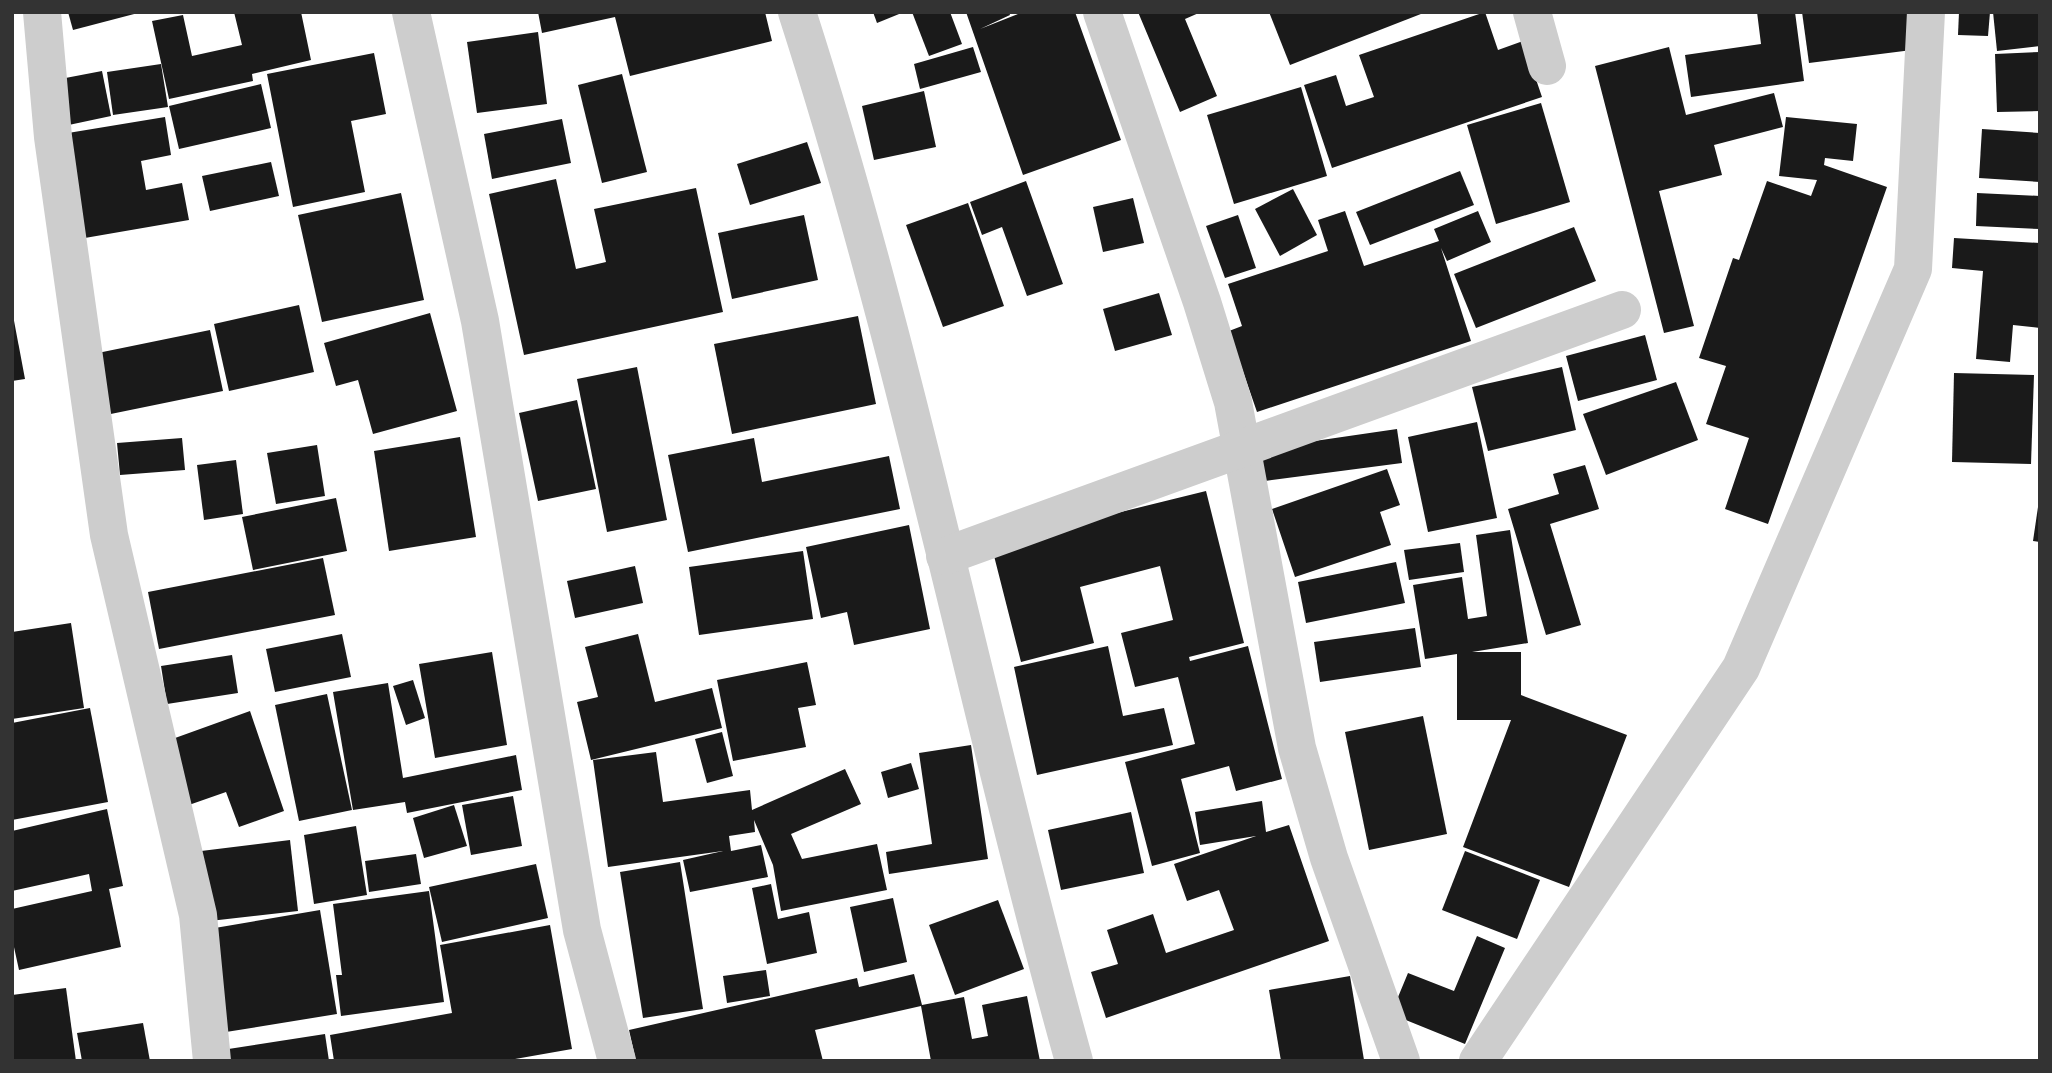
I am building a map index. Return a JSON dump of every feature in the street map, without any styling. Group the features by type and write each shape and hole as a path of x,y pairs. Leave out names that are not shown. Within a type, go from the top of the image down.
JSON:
{"street":[{"path":"42,12 53,137 109,535 198,915 212,1061"},
{"path":"411,12 480,321 582,930 617,1061"},
{"path":"797,12 841,149 1034,918 1074,1061"},
{"path":"1102,12 1202,302 1233,402 1297,748 1329,858 1401,1061"},
{"path":"1532,12 1547,66"},
{"path":"1479,1061 1741,668 1913,270 1926,12"},
{"path":"945,556 1622,310"}],"building":[{"path":"68,12 137,12 138,13 73,30"},
{"path":"234,12 301,12 311,60 252,74 253,81 169,99 152,21 183,15 192,56 242,45"},
{"path":"538,12 765,12 772,41 630,76 615,17 542,33"},
{"path":"873,12 904,12 877,23"},
{"path":"912,12 950,12 962,44 929,56"},
{"path":"966,12 1009,12 1010,15 980,29 1023,12 1075,12 1121,140 1023,175"},
{"path":"1138,12 1201,12 1185,19 1217,96 1180,112"},
{"path":"1269,12 1426,12 1290,65"},
{"path":"1485,12 1498,50 1523,41 1542,97 1332,168 1304,85 1336,75 1346,106 1374,97 1359,55"},
{"path":"1757,12 1795,12 1804,81 1691,97 1685,55 1761,44"},
{"path":"1802,12 1907,12 1912,50 1809,63"},
{"path":"1959,12 1990,12 1988,36 1958,35"},
{"path":"1993,12 2040,12 2040,46 1997,51"},
{"path":"538,32 547,104 477,113 467,42"},
{"path":"973,47 981,72 920,89 914,64"},
{"path":"1669,47 1686,115 1774,93 1783,127 1714,145 1722,175 1659,191 1694,326 1664,333 1595,66"},
{"path":"2040,52 2040,111 1997,112 1995,54"},
{"path":"374,53 386,114 351,121 365,192 293,207 267,74"},
{"path":"161,64 168,107 113,115 107,72"},
{"path":"102,71 111,116 64,126 55,80"},
{"path":"622,74 647,172 602,183 578,85"},
{"path":"261,84 271,128 179,149 169,106"},
{"path":"1301,87 1327,176 1234,204 1207,115"},
{"path":"924,91 936,147 874,160 862,106"},
{"path":"1541,103 1570,202 1496,224 1467,125"},
{"path":"165,117 171,155 141,161 146,190 182,183 189,220 79,239 62,134"},
{"path":"1786,117 1857,124 1853,161 1825,158 1824,165 1887,187 1768,524 1725,509 1749,438 1706,424 1726,366 1699,358 1733,258 1739,260 1767,181 1811,196 1817,180 1779,176"},
{"path":"562,119 571,163 492,179 484,134"},
{"path":"1982,129 2040,133 2040,182 1979,178"},
{"path":"807,142 821,183 750,205 737,164"},
{"path":"271,162 279,196 210,211 202,176"},
{"path":"1460,171 1474,205 1370,245 1356,212"},
{"path":"556,179 576,269 606,262 594,209 696,188 723,312 524,355 489,194"},
{"path":"1026,181 1063,284 1027,296 1002,227 982,235 970,202"},
{"path":"1293,189 1317,235 1280,256 1255,209"},
{"path":"401,193 424,300 322,322 298,215"},
{"path":"1977,193 2040,196 2040,229 1976,226"},
{"path":"1133,198 1144,243 1103,252 1093,207"},
{"path":"968,203 1004,306 943,327 906,225"},
{"path":"1345,211 1364,266 1439,241 1434,229 1478,211 1491,242 1447,261 1441,248 1471,341 1257,412 1229,331 1242,326 1228,284 1328,251 1318,220"},
{"path":"804,215 818,280 732,299 718,233"},
{"path":"1238,215 1256,268 1225,278 1206,226"},
{"path":"1574,227 1596,281 1476,328 1454,274"},
{"path":"1954,238 2040,243 2040,328 2013,325 2010,362 1976,359 1983,271 1952,268"},
{"path":"1159,293 1172,335 1115,351 1103,309"},
{"path":"299,305 314,372 229,391 214,324"},
{"path":"12,310 25,379 12,381"},
{"path":"430,313 457,411 373,434 358,380 336,386 324,343"},
{"path":"858,316 876,404 732,434 714,344"},
{"path":"210,330 223,391 101,416 88,355"},
{"path":"1645,335 1657,380 1578,401 1566,356"},
{"path":"637,367 667,520 607,532 577,379"},
{"path":"1562,367 1576,430 1488,451 1472,387"},
{"path":"1954,373 2034,375 2031,464 1952,462"},
{"path":"1676,382 1698,440 1606,475 1583,414"},
{"path":"577,400 596,489 538,501 519,413"},
{"path":"1477,422 1497,518 1428,532 1408,437"},
{"path":"1397,429 1402,463 1265,481 1260,449"},
{"path":"460,437 476,537 389,551 374,451"},
{"path":"182,438 185,470 120,475 117,443"},
{"path":"754,438 762,482 889,456 900,509 688,552 668,455"},
{"path":"317,445 325,496 276,504 267,453"},
{"path":"236,460 243,514 204,520 197,465"},
{"path":"1585,465 1599,509 1550,524 1581,625 1546,635 1508,509 1559,494 1553,474"},
{"path":"1387,469 1400,505 1380,512 1391,545 1295,577 1272,509"},
{"path":"1206,491 1244,643 1189,657 1190,661 1248,646 1282,779 1236,791 1229,766 1181,779 1200,853 1152,866 1125,762 1195,744 1178,677 1135,687 1121,633 1173,620 1160,566 1080,587 1094,643 1021,662 991,544"},
{"path":"336,498 347,551 253,570 242,517"},
{"path":"2040,507 2040,542 2033,541"},
{"path":"909,525 930,629 854,645 847,612 821,618 806,547"},
{"path":"1510,530 1528,643 1472,652 1521,652 1521,695 1627,735 1569,887 1463,847 1511,720 1457,720 1457,654 1425,659 1413,585 1462,577 1468,619 1487,616 1476,535"},
{"path":"1460,543 1464,572 1409,580 1404,550"},
{"path":"803,551 813,619 699,635 689,567"},
{"path":"323,558 335,615 159,649 148,592"},
{"path":"1396,562 1405,603 1306,623 1298,582"},
{"path":"635,566 643,603 575,618 567,581"},
{"path":"71,623 84,708 12,719 12,632"},
{"path":"1415,628 1421,667 1320,682 1314,642"},
{"path":"342,634 351,677 275,692 266,649"},
{"path":"638,634 655,702 712,688 722,728 591,760 577,702 598,697 585,647"},
{"path":"1108,646 1123,716 1164,708 1173,745 1037,775 1014,667"},
{"path":"492,652 507,745 435,758 419,664"},
{"path":"232,655 238,693 167,704 161,666"},
{"path":"807,662 816,705 798,708 806,747 733,761 717,680"},
{"path":"413,680 425,718 406,725 393,686"},
{"path":"388,683 403,778 516,755 522,790 407,813 405,802 353,810 333,692"},
{"path":"327,694 352,810 299,821 275,705"},
{"path":"90,708 108,802 12,820 12,723"},
{"path":"250,711 284,811 239,827 226,792 186,806 164,742"},
{"path":"1423,716 1447,834 1369,850 1345,732"},
{"path":"722,732 733,776 707,783 695,739"},
{"path":"971,745 988,859 889,874 886,852 932,844 919,753"},
{"path":"656,752 663,802 750,790 752,810 845,769 861,804 791,834 802,859 877,844 887,890 781,911 773,865 754,820 755,832 729,836 731,851 761,845 768,877 690,892 683,860 723,851 608,867 593,760"},
{"path":"911,763 919,789 888,798 881,772"},
{"path":"513,796 522,846 471,855 462,805"},
{"path":"1262,801 1266,832 1289,825 1329,941 1106,1018 1091,972 1118,964 1107,930 1153,914 1166,953 1234,930 1219,890 1187,901 1174,864 1256,836 1200,845 1195,812"},
{"path":"454,805 467,846 424,858 413,818"},
{"path":"107,809 123,886 109,889 121,947 19,970 12,938 12,909 92,891 89,874 12,891 12,831"},
{"path":"1131,812 1144,873 1061,890 1048,830"},
{"path":"356,826 367,895 314,904 304,835"},
{"path":"290,840 298,911 201,922 193,852"},
{"path":"1465,851 1540,880 1517,939 1442,910"},
{"path":"416,854 421,884 369,892 365,861"},
{"path":"680,862 703,1009 643,1018 620,872"},
{"path":"536,864 548,918 442,942 429,887"},
{"path":"771,884 778,919 809,912 817,953 767,964 752,888"},
{"path":"429,891 444,1002 341,1016 336,975 342,975 333,904"},
{"path":"893,898 907,962 864,972 850,907"},
{"path":"998,900 1024,969 955,995 929,925"},
{"path":"320,910 337,1014 226,1032 209,929"},
{"path":"550,925 572,1049 504,1061 334,1061 330,1035 452,1013 440,945"},
{"path":"1477,936 1505,948 1465,1044 1391,1014 1408,973 1454,991"},
{"path":"766,970 770,996 727,1003 723,976"},
{"path":"914,974 922,1005 964,997 972,1039 988,1036 982,1005 1027,996 1040,1061 931,1061 921,1006 815,1030 823,1061 636,1061 629,1030 857,978 859,987"},
{"path":"1350,976 1364,1060 1281,1061 1269,990"},
{"path":"66,988 76,1061 13,1061 12,995"},
{"path":"143,1023 150,1061 82,1061 77,1033"},
{"path":"325,1034 329,1061 224,1061 222,1050"}]}
